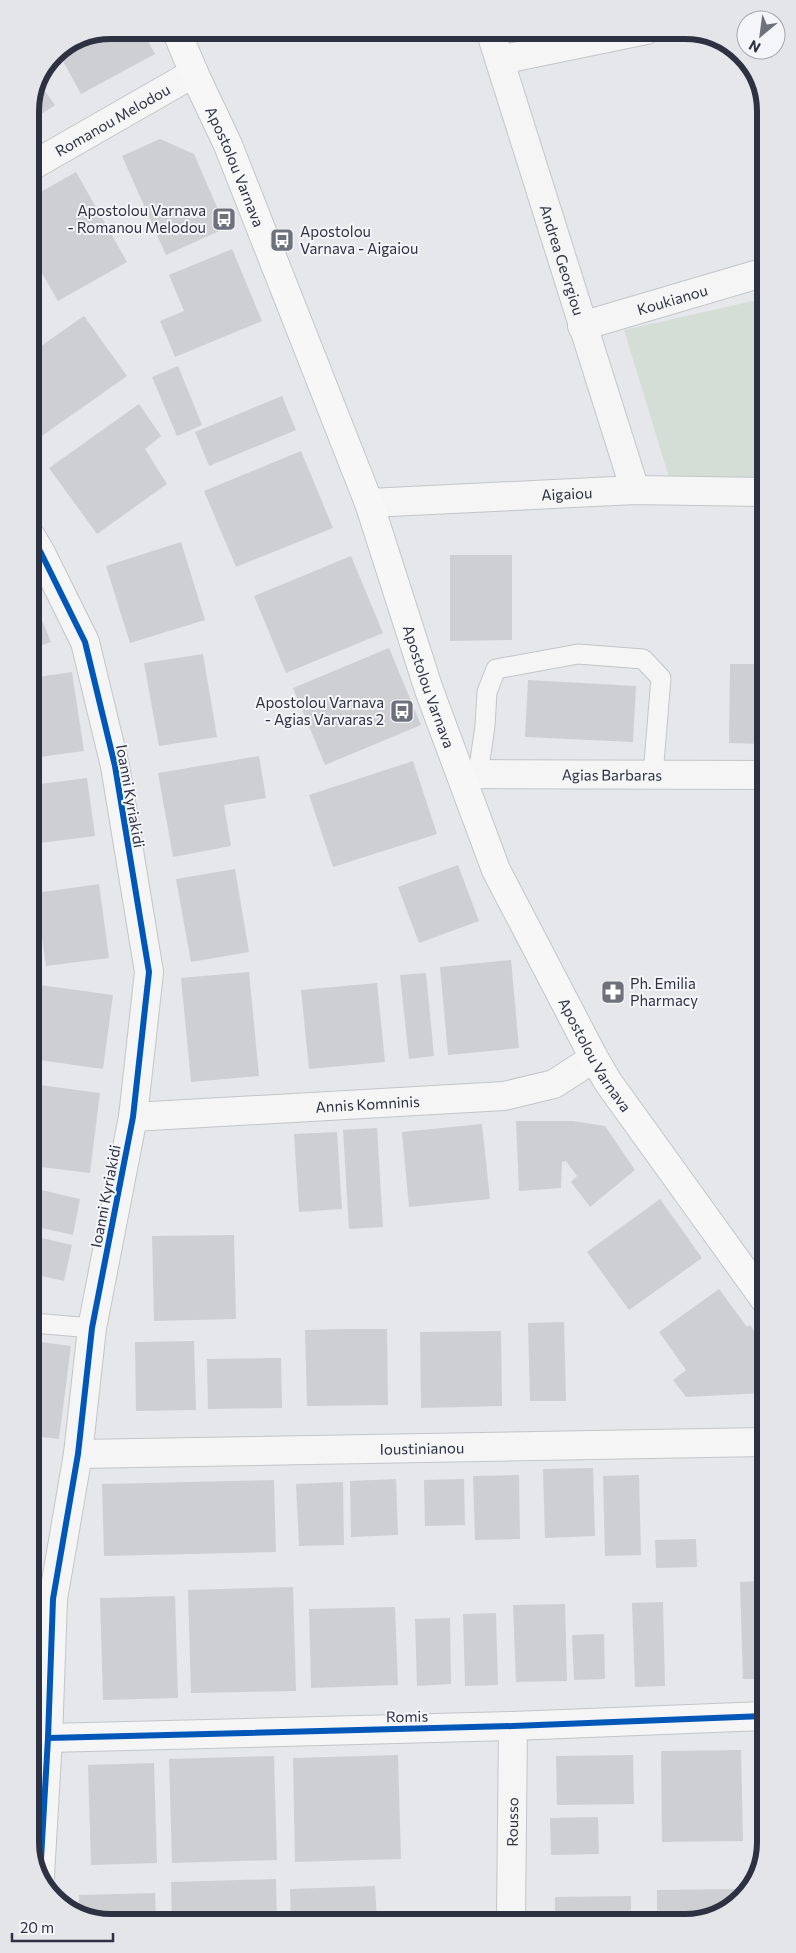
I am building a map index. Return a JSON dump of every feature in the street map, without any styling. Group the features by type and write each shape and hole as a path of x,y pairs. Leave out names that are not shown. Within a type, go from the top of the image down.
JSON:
{"main road":[{"name":"Apostolou Varnava","path":"180,39 228,145 369,503 429,690 469,774 496,870 608,1082 757,1289"}],"street":[{"name":"Andrea Georgiou","path":"493,39 635,490"},
{"path":"500,60 602,39"},
{"name":"Romanou Melodou","path":"39,162 194,73"},
{"name":"Koukianou","path":"582,326 757,274"},
{"name":"Aigaiou","path":"369,503 635,490 757,492"},
{"name":"Ioanni Kyriakidi","path":"39,550 85,642 115,766 149,972 133,1117 92,1328 78,1454 53,1599 41,1859"},
{"name":"Agias Barbaras","path":"469,774 757,775"},
{"name":"Annis Komninis","path":"133,1117 504,1096 554,1084 594,1058"},
{"name":"Ioustinianou","path":"78,1454 757,1442"},
{"name":"Romis","path":"48,1738 513,1726 757,1716"},
{"name":"Rousso","path":"511,1914 513,1726"}],"lane":[{"path":"469,774 485,726 487,692 496,669 578,654 643,659 661,678 654,775"},
{"path":"39,1324 92,1328"}],"shaded area":[{"path":"757,300 757,480 669,477 624,330"}],"building":[{"path":"101,39 147,39 155,54 81,94 62,59 63,57 75,48"},
{"path":"43,88 55,105 39,116"},
{"path":"160,139 194,154 226,228 166,255 122,156"},
{"path":"76,172 127,262 58,301 39,268 39,193"},
{"path":"232,249 262,321 175,357 160,321 184,311 169,275"},
{"path":"84,316 127,376 39,438 39,347"},
{"path":"178,366 202,425 177,436 152,377"},
{"path":"282,396 296,430 209,466 195,432"},
{"path":"139,404 161,436 145,449 167,484 97,534 49,468"},
{"path":"301,451 333,528 236,567 204,491"},
{"path":"181,542 205,620 130,643 106,566"},
{"path":"450,555 512,555 512,640 450,641"},
{"path":"351,556 383,633 286,673 254,596"},
{"path":"39,613 51,642 39,646"},
{"path":"389,648 421,725 325,765 293,688"},
{"path":"203,654 217,737 159,746 144,663"},
{"path":"730,664 757,664 757,744 729,743"},
{"path":"72,672 84,751 39,757 39,677"},
{"path":"528,680 636,686 633,742 525,737"},
{"path":"259,756 266,798 224,805 231,846 173,857 158,773"},
{"path":"413,761 437,834 333,867 309,795"},
{"path":"87,778 95,836 39,843 39,784"},
{"path":"458,865 479,921 419,943 398,887"},
{"path":"235,869 249,952 191,962 176,879"},
{"path":"99,884 109,958 46,966 39,915 39,893"},
{"path":"511,960 519,1048 448,1055 440,967"},
{"path":"249,972 259,1076 191,1082 181,978"},
{"path":"426,973 434,1056 409,1059 400,975"},
{"path":"377,983 385,1062 309,1069 301,990"},
{"path":"39,985 113,995 103,1069 39,1060"},
{"path":"39,1085 100,1093 90,1173 39,1167"},
{"path":"516,1121 573,1121 605,1126 635,1170 590,1207 571,1182 577,1176 566,1161 562,1162 561,1188 519,1191"},
{"path":"482,1124 490,1199 409,1207 402,1132"},
{"path":"377,1128 383,1227 349,1229 343,1130"},
{"path":"337,1132 342,1209 299,1212 294,1134"},
{"path":"39,1189 80,1199 73,1235 39,1227"},
{"path":"660,1199 702,1258 629,1310 587,1252"},
{"path":"234,1235 236,1319 154,1321 152,1236"},
{"path":"39,1237 72,1245 64,1281 39,1275"},
{"path":"719,1289 747,1327 750,1325 757,1335 757,1393 686,1397 673,1380 686,1370 659,1332"},
{"path":"564,1322 566,1401 530,1401 528,1323"},
{"path":"387,1329 388,1405 307,1406 305,1330"},
{"path":"501,1331 502,1406 421,1408 420,1332"},
{"path":"194,1341 196,1410 136,1411 135,1342"},
{"path":"39,1342 71,1346 59,1439 39,1437"},
{"path":"281,1358 282,1408 208,1409 207,1359"},
{"path":"593,1468 595,1536 545,1538 543,1469"},
{"path":"519,1475 520,1539 475,1540 473,1476"},
{"path":"639,1475 641,1555 605,1556 603,1476"},
{"path":"396,1479 398,1535 351,1537 350,1481"},
{"path":"464,1479 465,1525 425,1526 424,1480"},
{"path":"274,1480 276,1552 104,1556 102,1484"},
{"path":"343,1482 344,1545 299,1546 296,1484"},
{"path":"696,1539 697,1567 656,1568 655,1540"},
{"path":"757,1581 757,1679 743,1679 740,1582"},
{"path":"293,1587 296,1691 191,1693 188,1590"},
{"path":"175,1596 178,1698 103,1700 100,1598"},
{"path":"663,1602 665,1686 635,1687 632,1603"},
{"path":"565,1604 567,1681 516,1682 513,1605"},
{"path":"395,1607 398,1685 311,1688 309,1609"},
{"path":"496,1613 498,1685 465,1686 463,1614"},
{"path":"450,1618 451,1684 417,1686 415,1619"},
{"path":"604,1634 605,1679 574,1680 572,1635"},
{"path":"741,1750 743,1841 662,1842 661,1751"},
{"path":"398,1755 401,1859 295,1862 293,1758"},
{"path":"633,1755 634,1804 557,1805 556,1756"},
{"path":"274,1756 277,1860 172,1863 169,1759"},
{"path":"154,1763 157,1863 91,1865 88,1765"},
{"path":"598,1817 599,1854 551,1855 550,1818"},
{"path":"276,1879 277,1914 172,1914 171,1882"},
{"path":"375,1886 377,1914 291,1914 290,1889"},
{"path":"737,1889 737,1892 717,1907 695,1914 657,1914 657,1890"},
{"path":"155,1893 156,1914 97,1913 79,1907 79,1895"},
{"path":"631,1896 631,1914 555,1914 555,1897"}],"cycle path":[{"path":"39,550 85,642 115,766 149,972 133,1117 92,1328 78,1454 53,1599 41,1859"},
{"path":"48,1738 513,1726 757,1716"}],"place":[{"name":"Apostolou Varnava - Romanou Melodou","path":"224,219"},
{"name":"Apostolou Varnava - Aigaiou","path":"282,240"},
{"name":"Apostolou Varnava - Agias Varvaras 2","path":"402,711"},
{"name":"Ph. Emilia Pharmacy","path":"613,992"}]}
